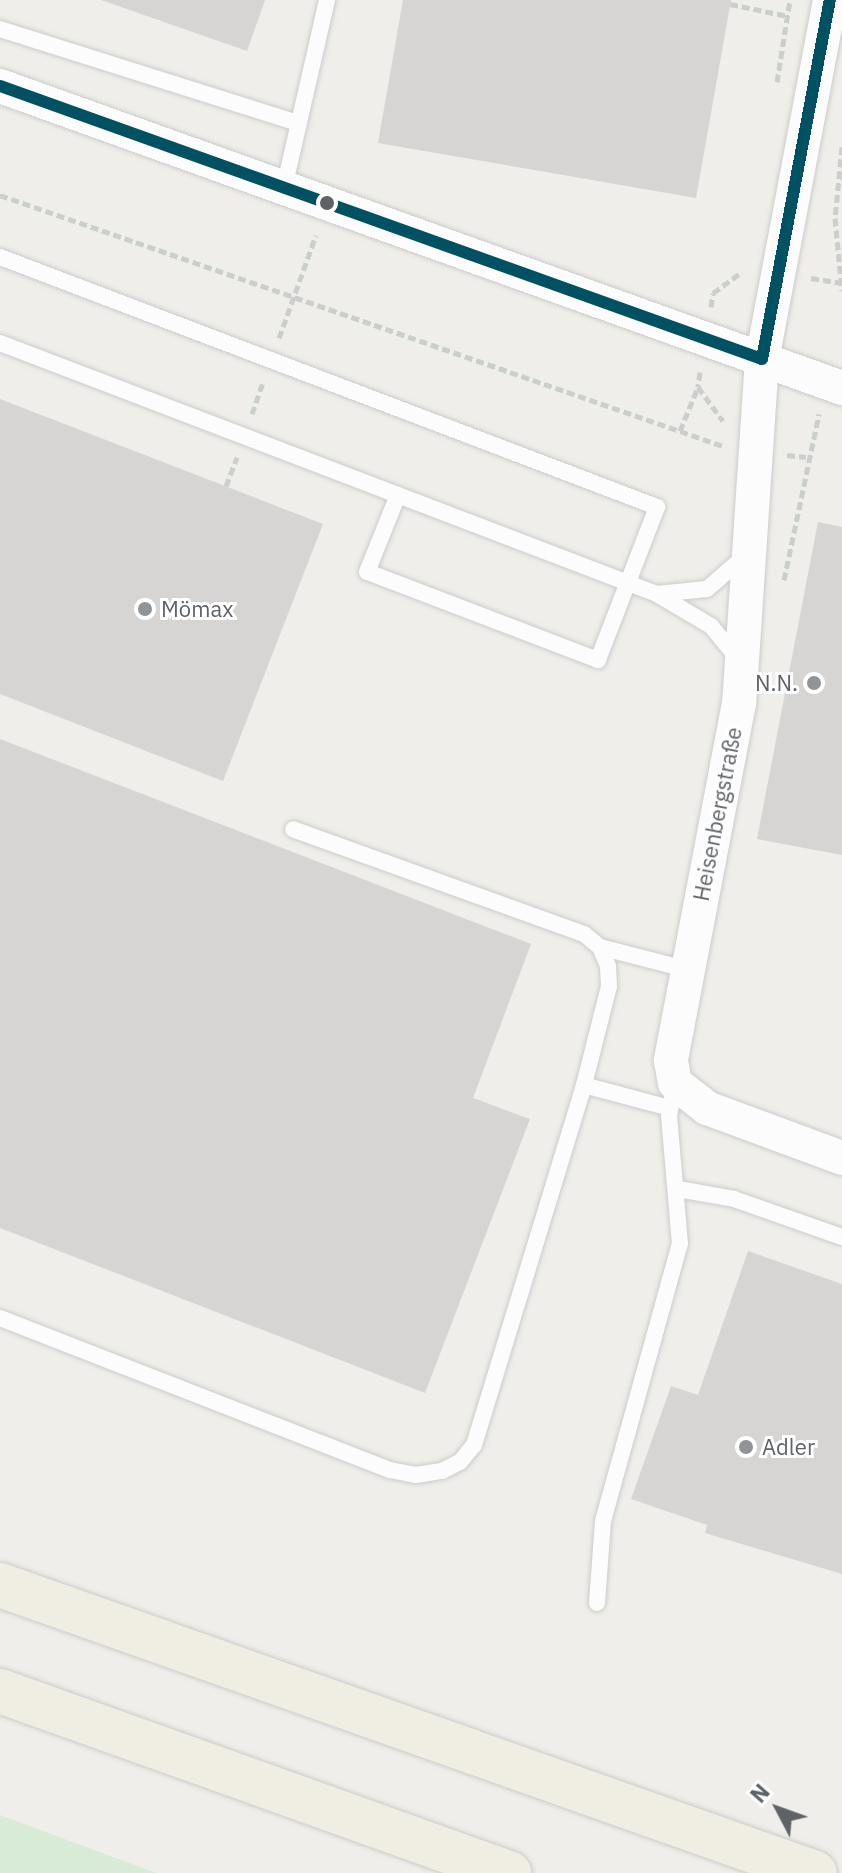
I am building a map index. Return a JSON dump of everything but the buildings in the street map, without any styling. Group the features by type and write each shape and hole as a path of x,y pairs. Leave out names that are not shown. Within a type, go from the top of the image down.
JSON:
{"highway":[{"path":"0,1585 815,1873"},
{"path":"0,1691 509,1873"}],"street":[{"name":"Heisenbergstraße","path":"673,1096 672,1039 743,665 762,359 830,0"},
{"path":"0,86 842,388"},
{"path":"673,1096 842,1158"}],"lane":[{"path":"284,188 327,0"},
{"path":"0,29 299,123"},
{"path":"0,257 657,507 598,660 367,572 398,495"},
{"path":"0,343 657,594 711,626 743,665"},
{"path":"657,594 707,589 740,564 752,541"},
{"path":"293,829 584,934 600,947 685,969"},
{"path":"0,1318 390,1470 416,1475 442,1471 460,1462 484,1425 584,1085 609,986 600,947"},
{"path":"584,1085 673,1096 680,1244 603,1521 597,1603"},
{"path":"678,1189 734,1199 842,1237"}],"path":[{"path":"730,4 788,16"},
{"path":"842,147 835,218 842,291"},
{"path":"0,195 731,449"},
{"path":"680,431 698,387"}],"green space":[{"path":"0,1815 156,1873 0,1873"}],"transit line":[{"path":"762,359 830,0"},
{"path":"0,86 762,359"}],"place":[{"name":"Mömax","path":"145,609"},
{"name":"N.N.","path":"814,683"},
{"name":"Adler","path":"746,1447"}]}
